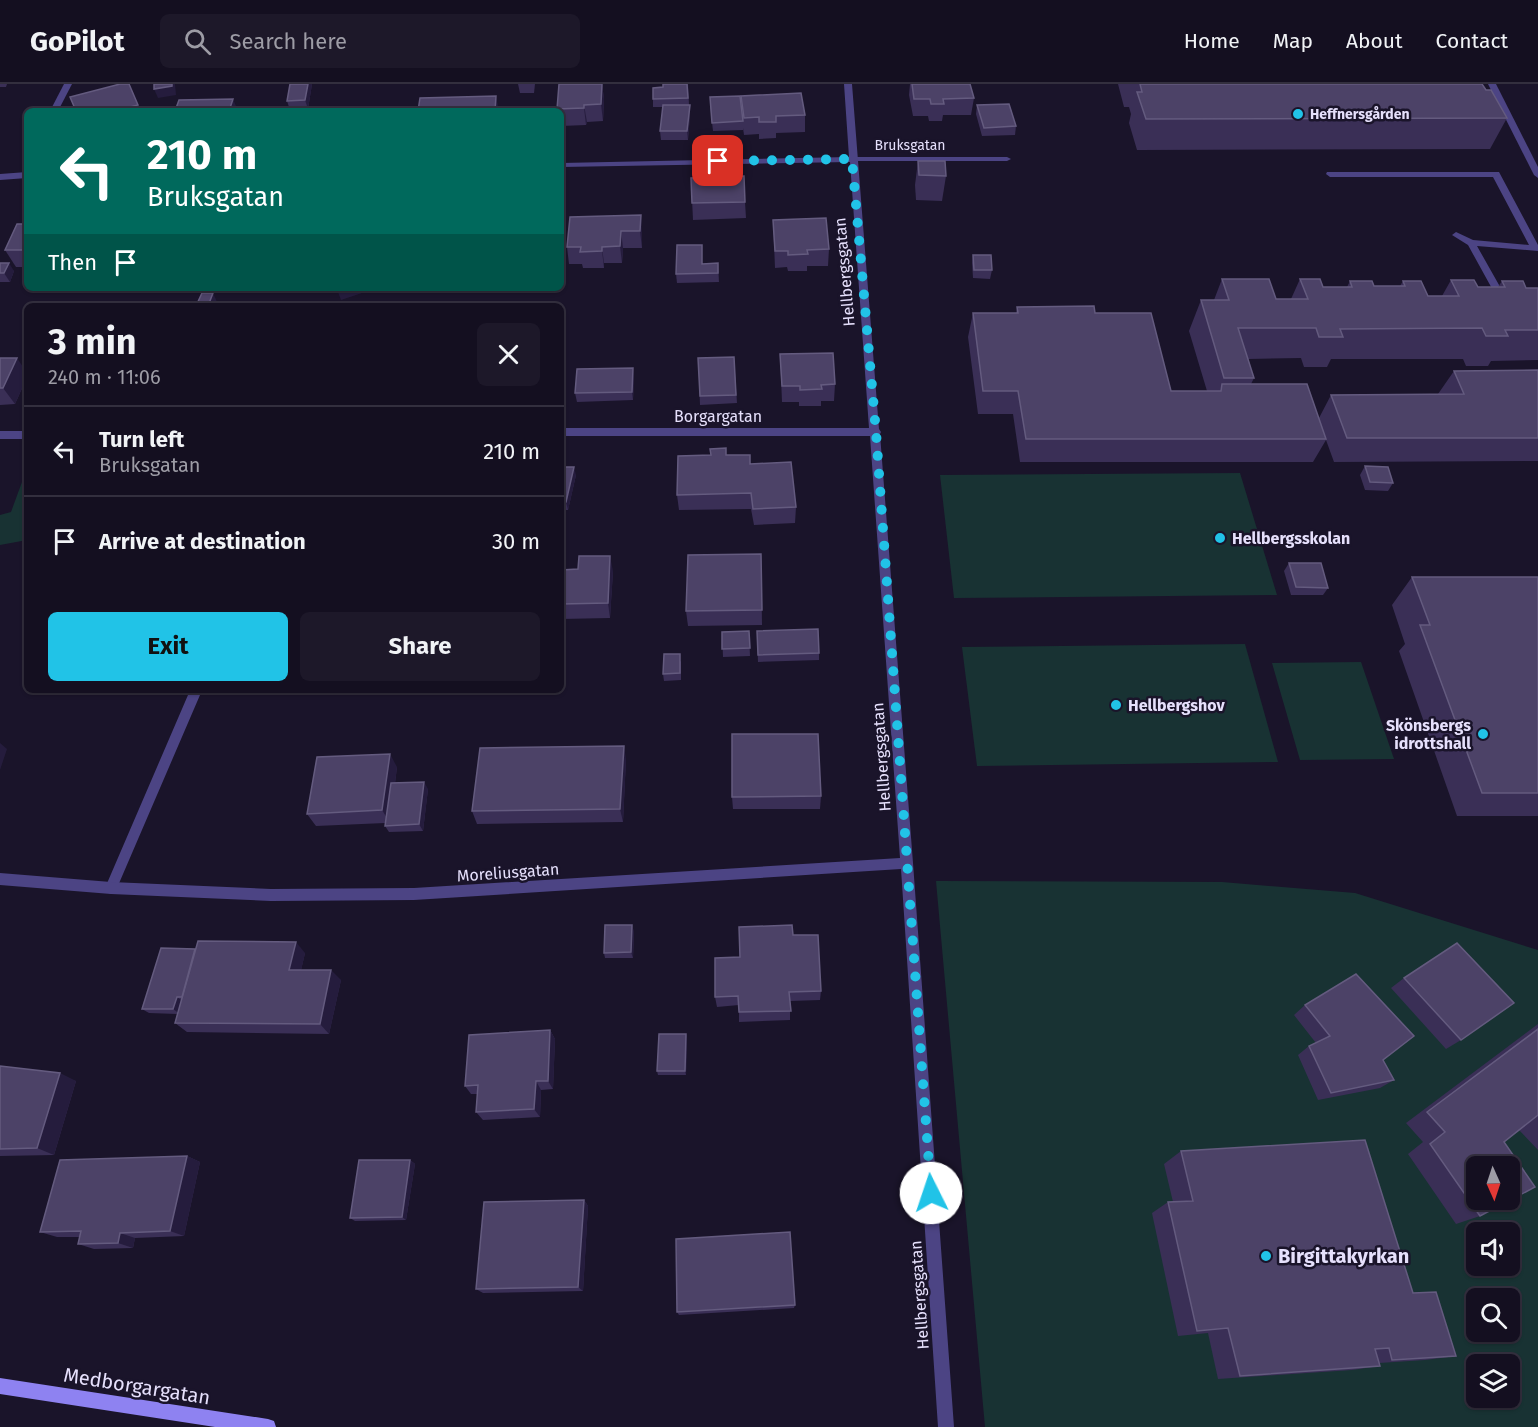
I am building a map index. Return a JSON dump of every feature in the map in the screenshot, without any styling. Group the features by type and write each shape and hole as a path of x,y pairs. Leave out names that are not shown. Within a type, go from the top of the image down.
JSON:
{"street":[{"path":"56,108 68,84"},
{"name":"Hellbergsgatan","path":"848,84 852,159 876,432 946,1427"},
{"path":"1492,84 1538,175"},
{"path":"1525,150 1538,151"},
{"name":"Bruksgatan","path":"564,165 852,159 1007,159"},
{"path":"1330,174 1496,174 1536,248"},
{"path":"0,177 24,175"},
{"path":"1456,235 1471,243 1536,248"},
{"path":"1471,243 1500,294 1517,306"},
{"name":"Borgargatan","path":"564,432 876,432"},
{"path":"0,435 24,435"},
{"path":"111,888 194,695"},
{"name":"Moreliusgatan","path":"0,879 111,888 271,895 414,894 907,863"},
{"name":"Medborgargatan","path":"0,1386 268,1427"}],"green space":[{"path":"1240,473 1277,595 954,598 940,475"},
{"path":"22,482 24,482 24,541 0,545 0,515 11,512"},
{"name":"Hellbergshov","path":"1245,644 1278,762 977,766 962,647"},
{"path":"1361,662 1394,759 1300,760 1272,663"},
{"path":"936,881 1222,882 1355,893 1538,950 1538,1427 985,1427"}],"building":[{"path":"120,84 129,84 138,105 126,108 75,108 70,97"},
{"path":"154,84 172,84 172,86 154,89"},
{"path":"290,84 308,84 305,100 287,101"},
{"path":"559,84 602,84 601,104 584,105 584,108 557,108"},
{"path":"663,84 687,84 688,98 653,99 653,88 663,87"},
{"path":"912,84 970,84 974,98 943,99 944,104 931,104 930,99 914,99"},
{"path":"1140,84 1482,84 1486,90 1491,90 1507,118 1146,119 1137,92 1142,92"},
{"path":"801,93 805,115 776,116 776,122 759,122 759,117 744,118 741,96"},
{"path":"496,96 495,108 418,108 420,98"},
{"path":"740,96 743,121 712,123 710,97"},
{"path":"233,99 230,108 176,108 179,100"},
{"path":"1009,104 1016,126 984,128 977,105"},
{"path":"663,105 690,105 687,131 660,131"},
{"path":"918,161 945,161 946,176 919,175"},
{"path":"744,176 745,202 692,203 691,178"},
{"path":"641,215 640,231 621,231 620,246 602,247 602,251 580,252 581,247 567,247 570,217"},
{"path":"826,218 829,249 807,250 808,254 788,255 788,251 775,251 773,220"},
{"path":"17,224 24,224 24,250 5,250"},
{"path":"677,245 702,245 702,264 718,263 718,273 676,274"},
{"path":"973,255 991,255 992,270 974,270"},
{"path":"0,263 9,263 4,273 0,273"},
{"path":"1222,279 1269,279 1276,299 1308,299 1300,279 1320,279 1323,287 1352,287 1350,281 1372,281 1374,286 1405,286 1403,281 1421,281 1428,296 1459,296 1451,280 1474,280 1478,287 1505,287 1502,281 1523,281 1526,288 1538,288 1538,330 1505,330 1508,336 1486,336 1482,328 1340,329 1343,337 1319,337 1316,328 1238,328 1254,378 1224,378 1201,300 1229,300"},
{"path":"202,293 213,293 209,303 197,303"},
{"path":"1094,306 1095,313 1151,313 1171,391 1221,391 1222,384 1307,384 1326,439 1026,439 1018,391 983,391 973,313 1018,313 1017,307"},
{"path":"833,353 835,384 821,385 822,389 800,390 800,386 782,386 780,354"},
{"path":"734,357 736,395 700,396 698,358"},
{"path":"0,358 17,358 3,388 0,388"},
{"path":"633,368 632,392 575,393 577,369"},
{"path":"1538,370 1538,438 1347,438 1331,395 1464,394 1454,371"},
{"path":"726,448 726,455 750,455 750,464 791,462 796,507 753,509 751,493 677,495 678,456 711,455 710,449"},
{"path":"1365,466 1388,467 1393,483 1370,482"},
{"path":"564,467 574,467 566,502 564,502"},
{"path":"761,554 762,610 686,611 688,555"},
{"path":"579,556 610,556 608,603 564,604 564,570 578,569"},
{"path":"1289,563 1321,563 1328,588 1296,587"},
{"name":"Skönsbergs idrottshall","path":"1412,577 1538,577 1538,793 1482,793 1420,625 1430,625"},
{"path":"818,629 819,653 758,655 757,631"},
{"path":"749,631 750,648 722,649 722,632"},
{"path":"664,654 680,654 680,673 663,674"},
{"path":"732,734 818,734 821,796 732,797"},
{"path":"624,746 620,809 472,811 480,748"},
{"path":"390,754 382,810 307,814 317,757"},
{"path":"424,782 419,824 385,826 391,783"},
{"path":"605,925 632,925 631,952 604,953"},
{"path":"792,925 793,935 818,935 821,991 789,992 791,1011 739,1012 738,996 715,997 715,958 740,957 739,927"},
{"path":"198,941 296,942 289,970 331,970 320,1024 175,1023"},
{"path":"1457,943 1514,1003 1461,1040 1404,978"},
{"path":"161,948 195,949 182,997 177,997 173,1009 142,1009"},
{"path":"1356,974 1414,1036 1383,1060 1394,1080 1331,1093 1309,1046 1330,1036 1305,1005"},
{"path":"1538,1029 1538,1115 1504,1142 1514,1156 1466,1156 1466,1196 1430,1144 1445,1132 1427,1112"},
{"path":"550,1030 548,1081 536,1081 534,1109 476,1112 478,1085 465,1086 469,1035"},
{"path":"659,1034 686,1034 685,1071 657,1071"},
{"path":"0,1066 60,1073 37,1148 0,1149"},
{"name":"Birgittakyrkan","path":"1365,1140 1413,1293 1436,1292 1456,1356 1392,1360 1389,1348 1375,1349 1380,1366 1240,1376 1228,1328 1197,1331 1168,1202 1193,1201 1181,1151"},
{"path":"187,1156 170,1231 120,1233 118,1243 78,1244 81,1231 40,1232 60,1160"},
{"path":"359,1160 410,1160 402,1217 350,1218"},
{"path":"1520,1165 1535,1187 1520,1195"},
{"path":"584,1200 578,1287 476,1289 484,1202"},
{"path":"1476,1210 1491,1210 1480,1216"},
{"path":"790,1232 795,1305 677,1312 676,1239"}],"place":[{"name":"Heffnersgården","path":"1298,114"},
{"name":"Hellbergsskolan","path":"1220,538"},
{"name":"Hellbergshov","path":"1116,705"},
{"name":"Skönsbergs idrottshall","path":"1483,734"},
{"name":"Birgittakyrkan","path":"1266,1256"}],"route":[{"path":"718,161 852,159 876,432 931,1193"}]}
